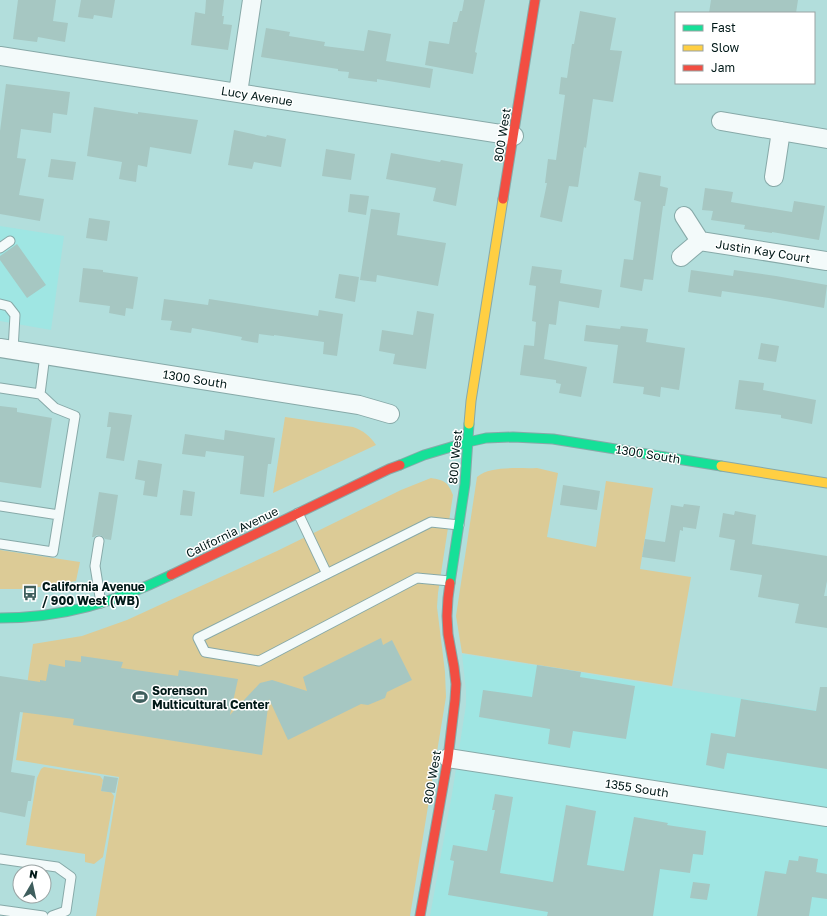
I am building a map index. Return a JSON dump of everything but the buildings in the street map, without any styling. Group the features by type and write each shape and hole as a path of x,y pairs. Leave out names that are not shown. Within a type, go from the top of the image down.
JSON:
{"street":[{"path":"238,93 252,0"},
{"name":"800 West","path":"420,916 448,758 455,700 456,684 447,622 448,598 465,484 471,401 535,0"},
{"name":"Lucy Avenue","path":"0,56 514,136"},
{"path":"721,121 827,139"},
{"path":"774,177 781,131"},
{"name":"Justin Kay Court","path":"684,216 700,241 827,261"},
{"name":"Justin Kay Court","path":"681,257 700,241"},
{"name":"1300 South","path":"6,349 359,404 390,414"},
{"name":"1300 South","path":"468,442 500,437 540,438 827,483"},
{"name":"California Avenue","path":"0,618 29,618 74,611 125,595 150,585 409,460 468,442"},
{"name":"1355 South","path":"448,758 827,818"}],"lane":[{"path":"0,248 10,241"},
{"path":"0,304 8,306 15,315 6,349"},
{"path":"40,394 45,355"},
{"path":"0,388 40,394 55,408 75,416 53,552 0,544"},
{"path":"0,506 59,515"},
{"path":"298,513 327,574"},
{"path":"450,581 417,578 259,661 205,652 198,638 431,522 459,525"},
{"path":"99,541 95,566 101,603"},
{"path":"0,859 57,867 71,877 66,911 52,916"},
{"path":"0,910 43,916"}],"shaded area":[{"path":"0,226 64,236 51,330 0,321"},
{"path":"285,417 353,427 366,434 376,445 273,493"},
{"path":"537,468 558,473 547,537 596,547 606,481 653,488 640,569 691,577 672,686 462,653 456,616 477,477 483,473 497,469"},
{"path":"431,478 445,482 453,495 437,607 445,672 446,697 410,916 96,916 119,777 16,760 33,644 82,636 127,620 277,551 401,490"},
{"path":"0,550 80,562 76,581 21,589 0,589"},
{"path":"462,654 827,712 827,916 430,916 466,705"},
{"path":"44,767 100,776 103,780 101,791 111,792 114,796 103,857 94,864 85,862 85,854 26,845 37,778 41,769"}],"traffic: fast":[{"path":"450,583 465,484 469,424"},
{"path":"400,465 424,455 468,442 486,438 513,437 553,439 721,466"},
{"path":"0,618 45,615 88,607 130,593 171,575"}],"traffic: slow":[{"path":"469,424 471,401 503,199"},
{"path":"721,466 827,483"}],"traffic: jam":[{"path":"503,199 535,0"},
{"path":"171,575 400,465"},
{"path":"420,916 448,758 455,700 456,684 448,634 447,616 450,583"}],"place":[{"name":"California Avenue / 900 West (WB)","path":"30,593"},
{"name":"Sorenson Multicultural Center","path":"140,697"}]}
